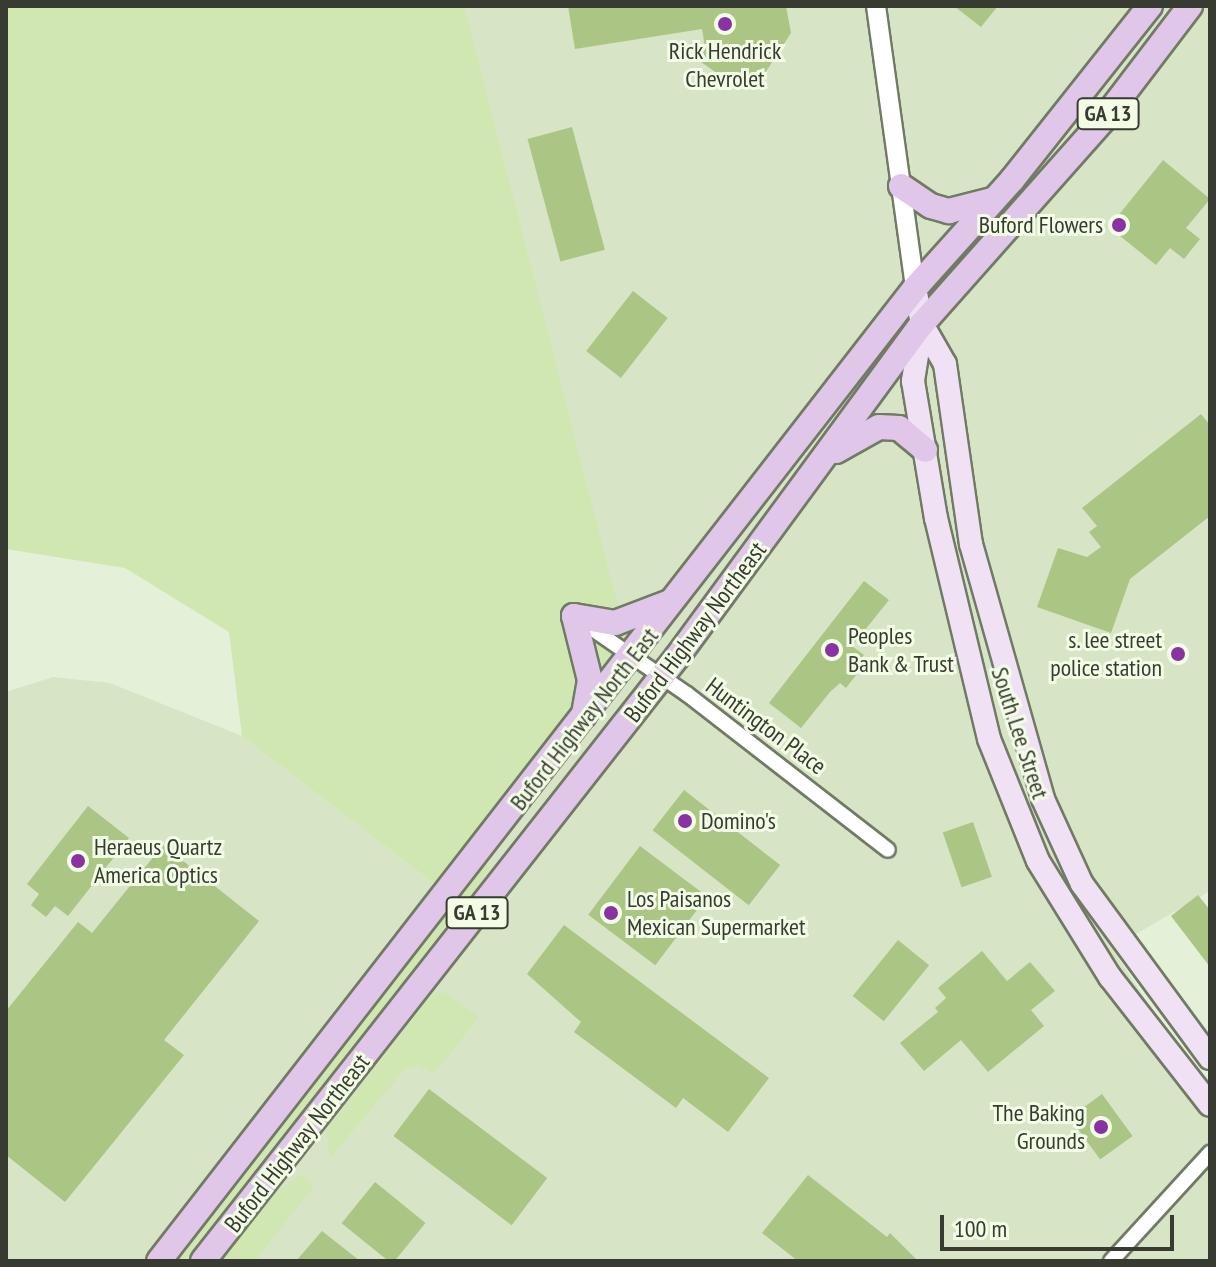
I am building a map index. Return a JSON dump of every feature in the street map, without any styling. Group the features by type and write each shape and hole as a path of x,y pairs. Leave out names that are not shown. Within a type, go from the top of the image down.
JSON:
{"main road":[{"name":"Buford Highway North East","path":"159,1261 583,720 915,288 1012,180 1150,6"},
{"name":"Buford Highway Northeast","path":"203,1261 662,677 922,324 1030,207 1190,6"},
{"path":"901,186 949,211 994,200"},
{"name":"South Lee Street","path":"915,288 922,324 945,364 971,544 1043,799 1082,884 1210,1058"},
{"name":"South Lee Street","path":"922,324 913,381 925,450 989,739 1038,861 1110,977 1210,1105"},
{"path":"814,473 849,439 879,427 899,428 925,450"},
{"path":"583,720 590,680 574,616 615,623 677,598"}],"street":[{"name":"South Lee Street","path":"876,6 915,288"},
{"name":"Huntington Place","path":"574,616 662,677 888,850"},
{"path":"1111,1261 1210,1153"}],"shaded area":[{"path":"464,6 1210,6 1210,891 1112,948 1210,1099 1210,1261 6,1261 6,692 53,677 110,683 242,736 449,895 483,86"}],"green space":[{"path":"6,6 464,6 633,665 449,895 242,736 229,632 125,568 6,549"},
{"path":"485,863 489,868 472,897 186,1261 172,1261"},
{"path":"444,992 479,1017 434,1074 418,1065 404,1070 330,1158 326,1131 433,994"},
{"path":"302,1174 314,1186 255,1261 222,1261 274,1194"}],"building":[{"path":"568,6 786,6 791,33 758,84 743,74 735,86 697,59 705,47 702,29 575,49"},
{"path":"954,6 998,6 981,27"},
{"path":"572,127 605,250 560,262 528,139"},
{"path":"1163,160 1210,199 1186,228 1200,239 1184,259 1170,248 1156,265 1109,227"},
{"path":"633,291 668,318 621,378 586,351"},
{"path":"1201,414 1210,425 1210,516 1130,579 1111,633 1037,607 1058,548 1087,557 1101,547 1089,532 1097,526 1082,508"},
{"name":"Peoples Bank & Trust","path":"864,581 889,600 852,646 864,655 855,666 860,670 846,688 840,683 830,692 801,728 769,703"},
{"path":"684,790 780,865 749,905 653,830"},
{"name":"Heraeus Quartz America Optics","path":"88,806 129,838 68,916 55,906 46,917 31,905 39,894 27,884"},
{"path":"973,822 992,877 962,887 943,832"},
{"path":"163,845 259,921 164,1040 184,1055 65,1202 6,1155 6,1011 78,922 92,933"},
{"path":"640,846 707,897 655,965 588,915"},
{"path":"1198,895 1210,910 1210,967 1171,916"},
{"path":"564,925 769,1078 728,1132 683,1098 676,1108 574,1032 581,1022 527,974"},
{"path":"898,940 929,965 884,1021 853,996"},
{"path":"982,951 1007,981 1030,962 1055,991 1031,1010 1044,1026 988,1072 961,1040 924,1071 900,1043 938,1012 935,1008 946,998 938,988"},
{"path":"429,1089 547,1178 512,1225 393,1136"},
{"name":"The Baking Grounds","path":"1102,1094 1133,1136 1100,1160 1070,1118"},
{"path":"808,1175 887,1237 890,1233 918,1261 798,1261 762,1233"},
{"path":"375,1182 426,1223 395,1261 388,1261 342,1223"},
{"path":"322,1231 360,1261 296,1261"}],"place":[{"name":"Rick Hendrick Chevrolet","path":"725,24"},
{"name":"Buford Flowers","path":"1119,225"},
{"name":"Peoples Bank & Trust","path":"832,650"},
{"name":"s. lee street police station","path":"1178,654"},
{"name":"Domino's","path":"685,821"},
{"name":"Heraeus Quartz America Optics","path":"78,861"},
{"name":"Los Paisanos Mexican Supermarket","path":"611,913"},
{"name":"The Baking Grounds","path":"1101,1127"}]}
